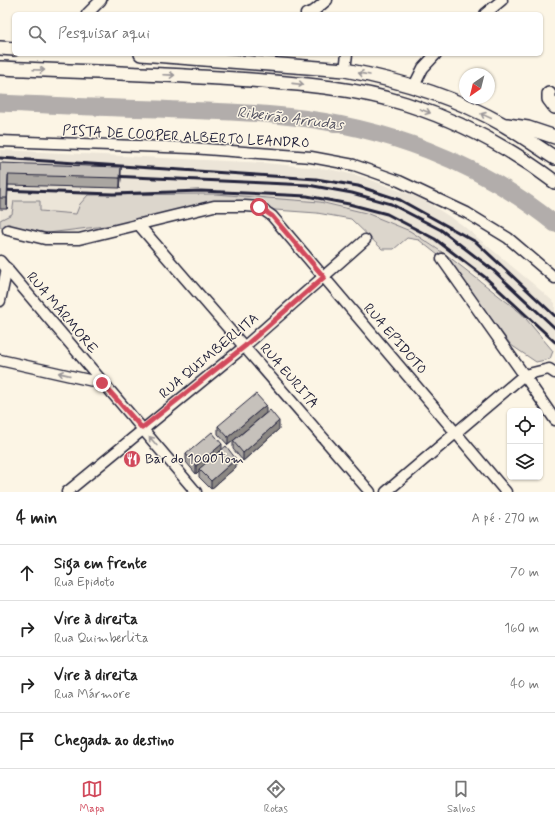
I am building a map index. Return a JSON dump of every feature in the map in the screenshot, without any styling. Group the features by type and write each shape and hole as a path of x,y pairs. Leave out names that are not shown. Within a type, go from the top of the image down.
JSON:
{"main road":[{"path":"0,48 12,49"},
{"path":"188,56 345,70 414,86 503,124 555,158"},
{"path":"0,68 188,75 326,87 369,95 406,104 479,134 508,149 555,182"},
{"path":"552,92 549,99 555,107"},
{"path":"503,124 528,128 555,137"}],"street":[{"path":"89,12 101,0"},
{"path":"311,12 327,0"},
{"path":"487,12 502,0"},
{"path":"345,70 347,56"},
{"path":"414,86 423,68 434,56"},
{"name":"PISTA DE COOPER ALBERTO LEANDRO","path":"0,141 192,148 311,157 354,165 398,181 467,213 508,238 555,278"},
{"name":"RUA EPIDOTO","path":"138,224 214,206 259,207 272,216 457,432 506,492"},
{"path":"8,230 45,239 79,239 138,224"},
{"name":"RUA EURITA","path":"138,224 370,492"},
{"name":"RUA QUIMBERLITA","path":"67,492 142,428 245,346 365,240"},
{"path":"442,259 555,420"},
{"path":"0,301 3,265"},
{"name":"RUA MÁRMORE","path":"3,265 196,492"},
{"path":"0,360 102,383"},
{"path":"386,492 524,376 549,369 555,373"}],"shaded area":[{"path":"0,150 264,163 329,169 363,177 422,199 461,224 555,303 555,345 492,287 450,255 416,236 355,218 257,200 138,220 85,232 47,236 0,226"},
{"path":"215,194 320,202 366,213 410,231 448,256 521,313 553,351 550,359 536,362 511,345 453,267 419,240 407,238 394,249 382,249 351,219 317,213 275,210 257,203 209,205 113,225 48,233 12,227 0,227 0,220 12,214 14,201 40,201 40,211 76,214 80,204 88,195"}],"building":[{"path":"0,163 121,167 120,178 8,175 7,198 0,198"},
{"path":"256,394 266,405 228,437 218,426"},
{"path":"270,410 279,421 243,453 233,441"},
{"path":"212,432 222,444 196,466 186,454"},
{"path":"226,446 236,459 211,481 199,469"}],"waterway":[{"name":"Ribeirão Arrudas","path":"0,103 252,113 321,121 357,128 428,150 462,165 494,182 555,224"}],"railway":[{"path":"0,158 316,179 358,186 400,200 476,242 555,316"},
{"path":"110,176 308,185 352,193 391,204 441,230 493,270 555,328"},
{"path":"0,190 113,194 201,191 307,196 349,204 387,214 435,239 486,278 555,342"}],"place":[{"name":"Bar do 1000Tom","path":"132,459"}],"route":[{"path":"102,383 142,428 245,346 324,277 272,216 259,207"}]}
